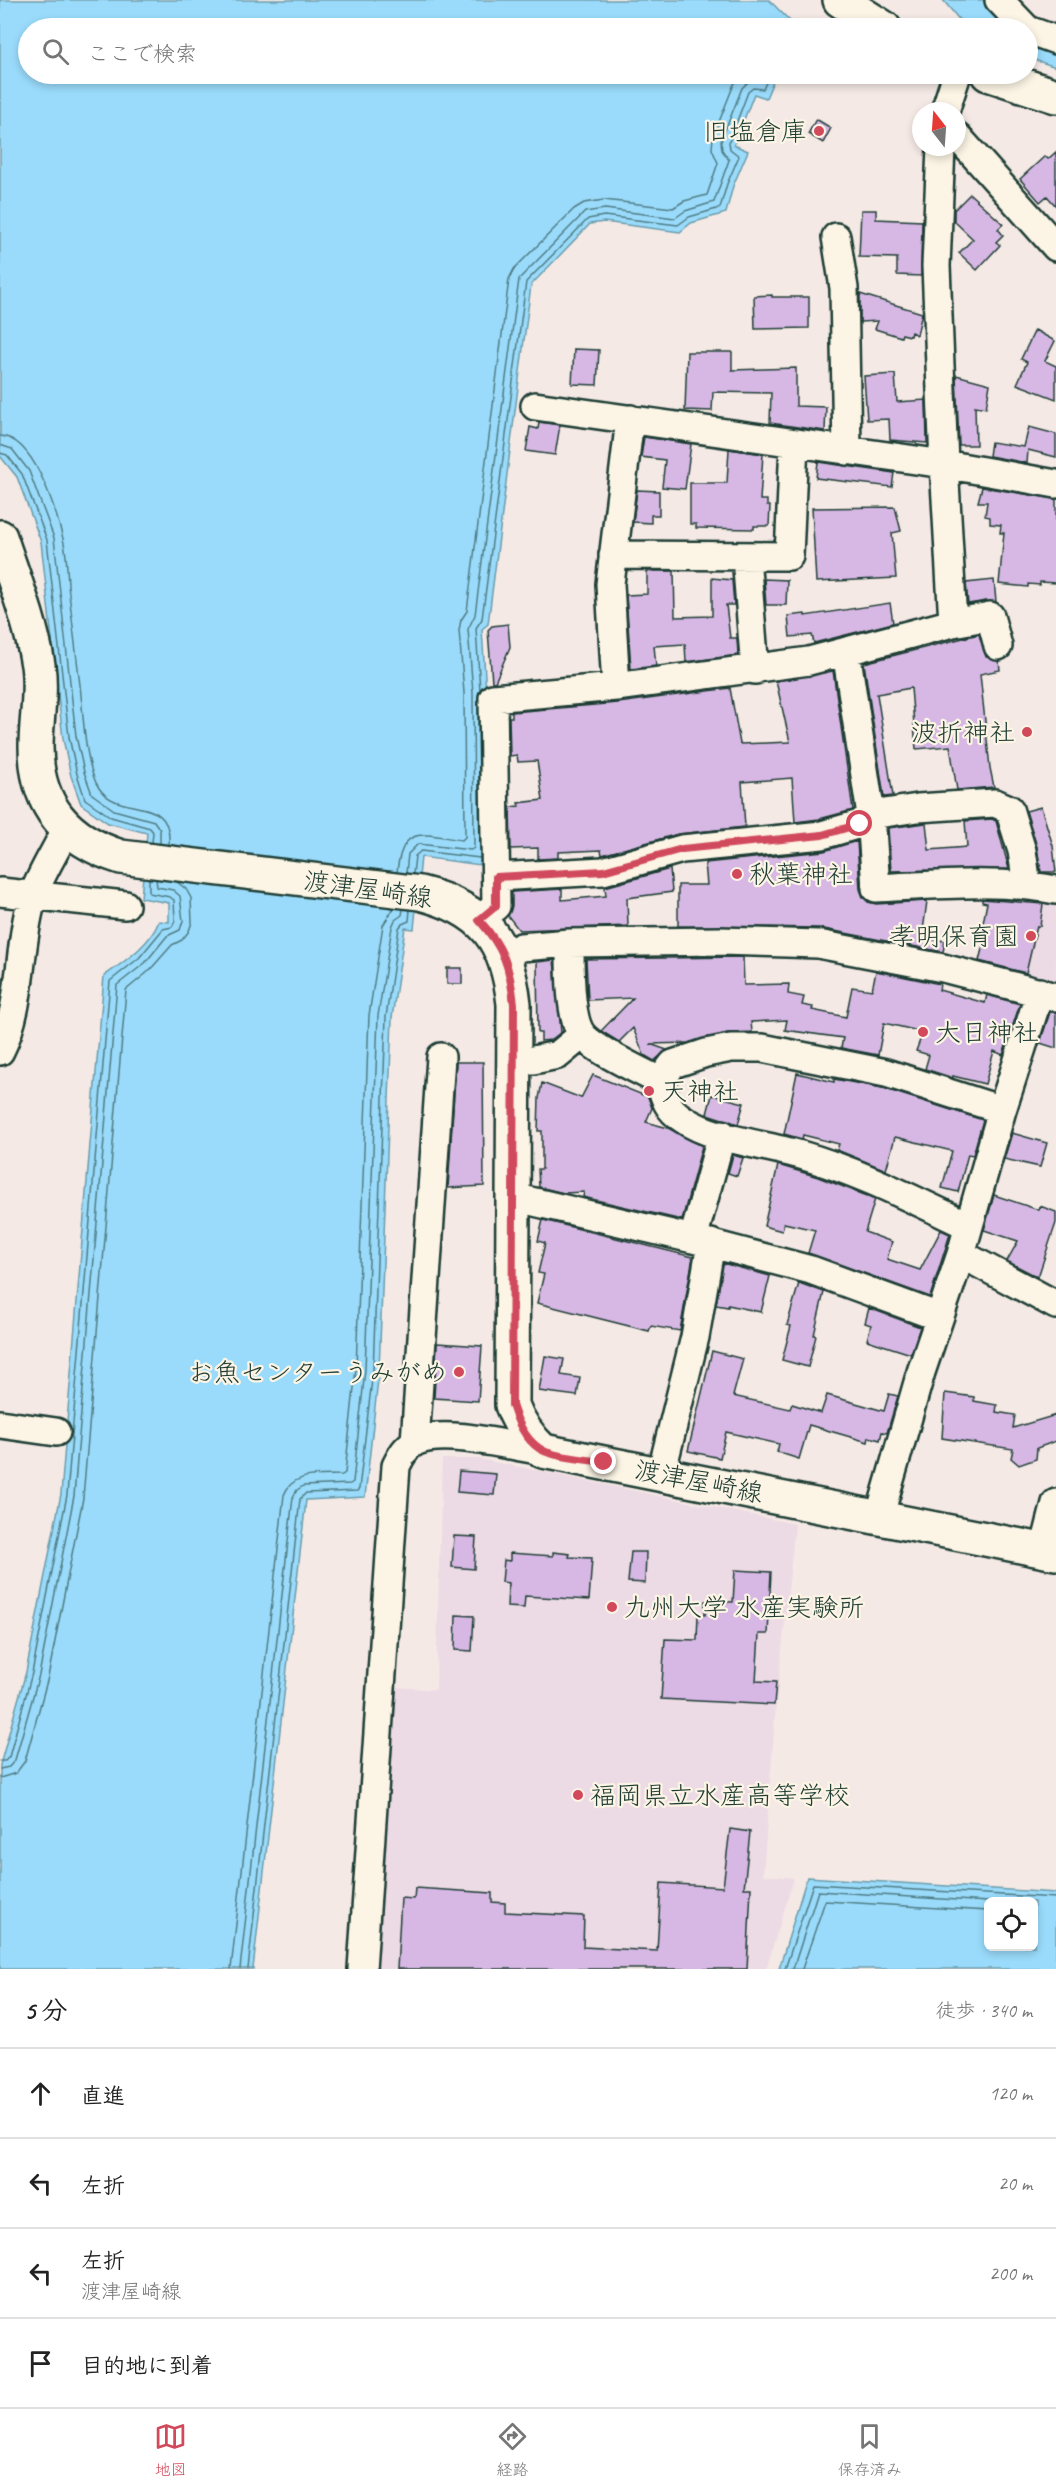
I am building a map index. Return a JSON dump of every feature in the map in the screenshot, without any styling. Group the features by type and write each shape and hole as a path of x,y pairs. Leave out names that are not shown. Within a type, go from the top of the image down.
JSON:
{"main road":[{"path":"840,0 868,18"},
{"path":"1019,84 1056,96"},
{"name":"渡津屋崎線","path":"2,549 38,663 40,687 37,768 42,789 66,829 100,851 147,861 420,893 443,899 464,909 479,920 493,936 504,955 511,979 514,1004 512,1405 518,1422 543,1451 1050,1552"}],"street":[{"path":"999,0 1016,18"},
{"path":"1038,33 1056,40"},
{"path":"948,102 954,84"},
{"path":"966,146 1056,247"},
{"path":"941,156 936,266 953,623"},
{"path":"836,237 844,288 847,451"},
{"path":"535,406 944,464 1056,483"},
{"path":"616,687 610,584 630,420"},
{"path":"613,555 789,556 794,443"},
{"path":"746,556 755,670"},
{"path":"479,920 496,906 493,698 616,687 755,670 809,661 953,623 990,616 998,646"},
{"path":"846,651 871,815 876,888 955,884 1027,885 1056,890"},
{"path":"496,877 603,871 682,849 822,835 860,824 871,815 918,808 995,804 1009,809 1022,851 1027,885"},
{"path":"0,1051 8,1035 15,1004 34,896 66,829"},
{"path":"0,892 125,905"},
{"path":"504,955 521,947 570,943 720,941 818,944 943,968 1048,995 1002,1110 961,1254 939,1317 879,1518"},
{"path":"570,943 572,1003 582,1035 611,1055 660,1082 664,1098 672,1111 700,1129 801,1155 848,1171 889,1187 969,1226"},
{"path":"514,1061 533,1060 558,1054 582,1035"},
{"path":"660,1082 673,1064 730,1048 762,1048 886,1073 1002,1110"},
{"path":"415,1442 419,1410 441,1057"},
{"path":"661,1474 695,1337 702,1241 722,1134"},
{"path":"513,1197 702,1241 811,1270 939,1317"},
{"path":"961,1254 1056,1305"},
{"path":"0,1424 56,1432"},
{"path":"362,1969 396,1466 404,1451 415,1442 439,1436 543,1451"},
{"path":"1050,1552 1056,1503"}],"shaded area":[{"name":"孝明保育園","path":"1015,892 1056,896 1056,989 997,975"},
{"path":"442,1459 480,1459 795,1524 775,1716 763,1875 794,1878 766,1969 377,1969 395,1687 436,1690"}],"water":[{"path":"0,0 769,0 787,18 18,18 18,84 772,84 766,98 754,94 734,145 748,151 733,186 726,213 691,223 680,232 604,222 590,224 531,285 488,624 482,629 486,692 488,866 421,857 414,929 405,928 392,1018 379,1371 365,1497 306,1500 253,1969 0,1969 0,1765 26,1672 61,1494 104,976 150,938 159,921 169,922 169,903 141,898 147,833 108,823 81,804 71,776 63,739 41,542 17,477 0,456"},
{"path":"943,0 991,0 1010,18 958,18"},
{"path":"1038,39 1056,45 1056,67 1038,61"},
{"path":"807,1877 1056,1893 1056,1969 779,1969"}],"building":[{"name":"旧塩倉庫","path":"816,119 831,128 823,143 808,134"},
{"path":"1056,152 1056,206 1047,196 1040,202 1020,179 1045,156 1048,159"},
{"path":"970,194 1003,224 998,229 1003,235 996,242 1000,245 977,270 959,253 973,239 954,221 954,210"},
{"path":"861,210 876,210 876,219 922,221 921,276 897,275 897,258 859,257"},
{"path":"860,294 922,313 917,335 911,332 910,336 902,334 901,337 875,329 878,321 860,322"},
{"path":"772,295 772,297 809,297 809,328 755,329 754,296"},
{"path":"1035,330 1055,341 1045,361 1056,366 1056,399 1017,384 1027,362 1021,359"},
{"path":"574,349 599,350 597,385 572,384"},
{"path":"687,352 732,352 732,370 796,368 796,406 826,407 825,431 770,423 771,393 713,392 712,411 685,410"},
{"path":"895,374 897,402 926,400 927,443 890,440 889,419 867,420 864,376"},
{"path":"956,375 990,384 986,408 975,406 976,445 959,445"},
{"path":"539,422 560,425 555,455 526,451 530,427 538,429"},
{"path":"1029,427 1056,434 1056,457 1028,450 1027,463 989,456 991,442 1024,447"},
{"path":"644,437 691,444 685,489 662,487 665,460 641,457"},
{"path":"729,449 763,454 760,500 767,500 767,506 770,506 769,526 754,526 754,529 696,528 696,524 690,524 690,483 727,483"},
{"path":"818,462 894,473 892,487 816,478"},
{"path":"982,487 1056,499 1056,583 1040,582 1040,585 1028,584 1028,587 999,584 1004,533 1000,533 1001,525 990,524 990,517 985,516 987,502 978,502"},
{"path":"637,490 659,491 659,515 651,515 651,523 633,522"},
{"path":"895,507 901,531 892,533 896,578 816,582 812,508"},
{"path":"647,571 674,571 675,617 712,616 712,578 732,580 734,605 726,605 730,638 737,638 738,655 686,662 685,644 654,646 656,666 631,669 626,595 647,594"},
{"path":"764,579 787,580 786,605 766,605"},
{"path":"994,580 996,602 968,604 966,583"},
{"path":"890,603 893,623 814,643 812,635 790,637 788,616 805,614 805,616"},
{"path":"508,624 510,647 495,682 492,682 488,630 492,626"},
{"path":"979,634 986,657 999,661 1000,670 980,674 994,787 957,790 950,746 916,749 911,688 877,694 893,796 884,797 864,663"},
{"path":"833,671 853,810 819,819 795,822 792,778 742,782 745,827 678,834 602,855 601,850 558,852 558,858 538,859 538,848 511,849 510,807 519,806 518,803 543,800 537,761 518,762 517,755 510,756 509,717 512,717 512,712 618,703 730,688 740,744 790,742 776,681"},
{"path":"1041,807 1053,846 1056,872 1041,872 1037,847 1026,811"},
{"path":"992,819 996,821 1009,869 891,871 888,828 926,823 929,850 967,847 965,821"},
{"path":"857,841 860,889 863,897 868,902 876,904 927,901 922,938 945,941 943,952 819,928 678,926 678,885 707,885 705,863 824,851"},
{"path":"670,869 672,892 627,898 628,926 519,930 508,916 512,906 512,892 562,889 562,900 606,896 605,887"},
{"path":"982,899 1043,904 1040,926 1037,926 1026,973 979,961 987,929 982,928 987,903 982,902"},
{"path":"743,957 744,985 789,984 788,994 804,997 802,1005 813,1007 812,1010 846,1017 852,987 872,990 876,971 940,984 939,990 985,1003 987,995 1020,1004 1003,1055 994,1051 985,1084 953,1076 953,1078 925,1069 929,1055 916,1051 923,1032 884,1023 878,1055 841,1048 843,1038 785,1030 787,1020 751,1022 752,1032 728,1033 688,1043 650,1044 667,1050 654,1061 644,1055 633,1028 619,1042 601,1031 633,998 588,1000 586,959"},
{"path":"554,960 561,1032 551,1040 541,1041 541,1033 538,1033 537,962"},
{"path":"447,968 462,968 462,984 447,984"},
{"path":"1050,1012 1056,1012 1056,1048 1040,1043"},
{"path":"456,1062 483,1062 484,1186 448,1188"},
{"path":"797,1073 834,1082 834,1079 882,1088 983,1120 973,1155 968,1154 958,1192 942,1188 952,1151 895,1137 886,1170 837,1150 839,1144 803,1135 802,1139 784,1134"},
{"path":"593,1075 648,1097 652,1108 646,1122 668,1128 702,1146 682,1220 583,1197 584,1192 564,1193 539,1187 538,1169 542,1169 542,1131 538,1131 542,1083 581,1098"},
{"path":"712,1095 744,1103 738,1124 707,1114"},
{"path":"1012,1133 1047,1143 1040,1167 1004,1159"},
{"path":"733,1155 743,1158 737,1176 728,1173"},
{"path":"778,1165 818,1177 875,1199 865,1232 892,1242 887,1259 920,1270 941,1230 950,1234 930,1297 808,1253 815,1230 784,1223 782,1231 764,1226"},
{"path":"994,1195 1039,1210 1040,1206 1056,1212 1056,1223 1038,1277 1007,1261 1018,1241 984,1230"},
{"path":"543,1220 693,1257 680,1331 651,1326 649,1331 537,1303 544,1274 538,1273 545,1243 538,1241"},
{"path":"723,1265 770,1276 761,1312 728,1305 728,1307 716,1305"},
{"path":"799,1283 824,1292 808,1367 782,1360 791,1326 787,1325"},
{"path":"869,1308 920,1327 911,1354 867,1340 871,1325 865,1323"},
{"name":"お魚センターうみがめ","path":"437,1343 482,1346 478,1401 434,1398"},
{"path":"712,1351 743,1359 733,1396 790,1409 792,1404 821,1413 827,1395 884,1411 889,1394 898,1396 887,1433 882,1432 880,1440 869,1437 868,1442 809,1425 799,1459 777,1452 779,1444 726,1432 720,1458 688,1451"},
{"path":"545,1356 564,1359 561,1375 580,1378 577,1396 539,1391"},
{"path":"945,1393 974,1397 974,1401 997,1405 996,1412 1015,1415 1013,1428 1056,1415 1056,1441 1037,1448 1036,1459 1019,1465 1011,1458 1013,1449 942,1438"},
{"path":"459,1471 496,1474 494,1495 457,1492"},
{"path":"454,1536 476,1537 474,1569 452,1567"},
{"path":"553,1552 570,1554 569,1557 592,1558 589,1600 525,1596 524,1608 507,1607 508,1583 502,1582 504,1560 510,1561 510,1553 553,1556"},
{"path":"631,1552 646,1552 645,1583 628,1582"},
{"path":"735,1570 771,1572 768,1634 759,1634 756,1681 776,1682 774,1705 661,1699 665,1639 697,1640 698,1614 705,1615 705,1601 733,1602"},
{"path":"456,1615 474,1616 472,1651 455,1650"},
{"path":"730,1829 750,1832 744,1888 751,1888 747,1969 397,1969 401,1898 414,1899 415,1888 492,1893 492,1902 505,1903 505,1912 584,1916 583,1947 657,1951 661,1883 723,1887"}],"place":[{"name":"旧塩倉庫","path":"819,131"},
{"name":"波折神社","path":"1027,732"},
{"name":"秋葉神社","path":"737,874"},
{"name":"孝明保育園","path":"1031,936"},
{"name":"大日神社","path":"923,1032"},
{"name":"天神社","path":"649,1091"},
{"name":"お魚センターうみがめ","path":"459,1372"},
{"name":"九州大学 水産実験所","path":"612,1607"},
{"name":"福岡県立水産高等学校","path":"578,1795"}],"route":[{"path":"604,1462 543,1451 518,1422 512,1405 514,1004 511,979 504,955 493,936 479,920 496,906 496,877 603,871 682,849 822,835 860,824"}]}
